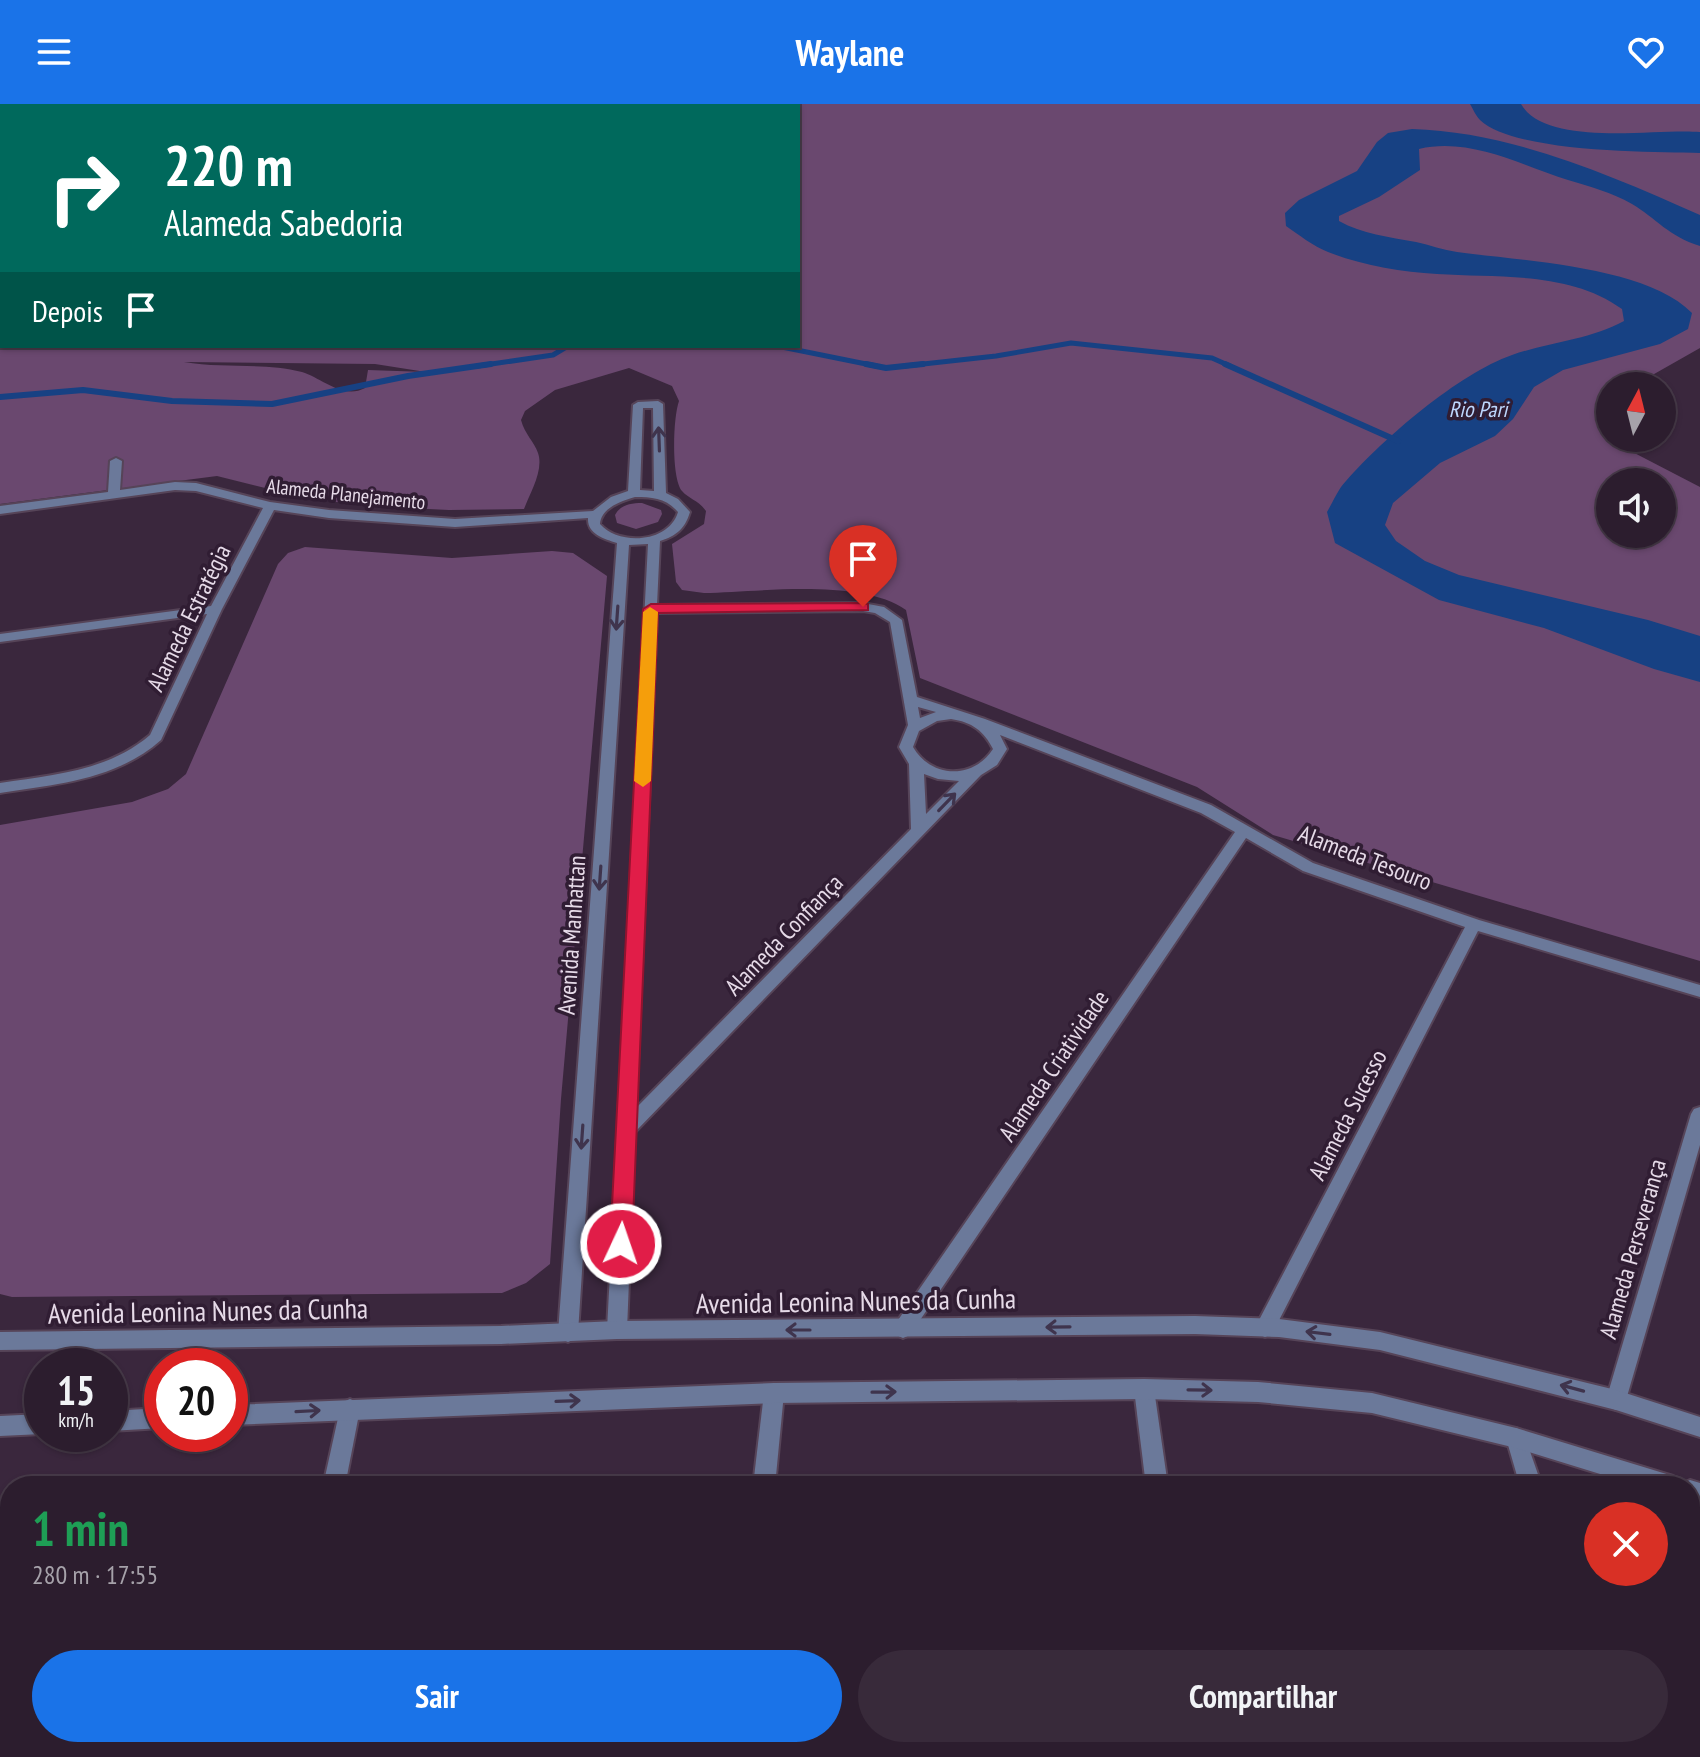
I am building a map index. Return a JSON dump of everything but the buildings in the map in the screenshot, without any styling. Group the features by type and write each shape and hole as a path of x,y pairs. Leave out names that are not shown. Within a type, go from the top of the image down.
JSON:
{"street":[{"path":"634,493 638,405 658,404 660,495"},
{"path":"114,494 116,461"},
{"name":"Alameda Planejamento","path":"0,510 167,487 196,487 270,506 329,514 455,523 595,514"},
{"path":"634,493 660,495 679,505 683,519 668,534 654,539 623,540 599,531 595,514 609,501 634,493"},
{"name":"Alameda Estratégia","path":"0,788 85,772 126,759 156,737 216,609 270,506"},
{"path":"617,1330 654,539"},
{"name":"Avenida Manhattan","path":"568,1333 623,540"},
{"path":"651,609 863,607 879,610 896,620 915,727"},
{"path":"0,638 216,609"},
{"name":"Alameda Tesouro","path":"910,700 1039,744 1206,809 1308,867 1474,924 1700,991"},
{"path":"919,831 916,764 906,747 907,737 915,727 934,717 973,720 998,739 998,754"},
{"path":"916,764 945,775 975,773 988,767 998,754 1011,748 1039,744"},
{"name":"Alameda Confiança","path":"626,1130 975,773"},
{"name":"Alameda Criatividade","path":"903,1329 1244,830"},
{"name":"Alameda Sucesso","path":"1265,1328 1474,924"},
{"name":"Alameda Perseverança","path":"1616,1400 1700,1114"},
{"name":"Avenida Leonina Nunes da Cunha","path":"0,1341 617,1330 1195,1325 1265,1328 1380,1341 1616,1400 1700,1427"},
{"path":"1144,1389 1156,1476"},
{"path":"248,1414 774,1393 1144,1389 1258,1392 1372,1403 1516,1438 1640,1476"},
{"path":"765,1476 774,1393"},
{"path":"336,1476 350,1409"},
{"path":"0,1426 24,1425"},
{"path":"1516,1438 1528,1476"}],"shaded area":[{"path":"800,104 1700,104 1700,348 1658,372 1596,372 1596,452 1632,452 1663,468 1596,468 1596,548 1676,548 1676,475 1700,487 1700,961 1273,835 1197,787 920,678 906,610 887,600 837,590 704,593 682,590 676,582 672,544 704,524 706,511 678,484 674,447 679,401 672,386 629,368 555,390 525,411 521,420 536,449 539,467 524,509 449,510 368,506 306,498 217,476 0,504 0,348 800,348","holes":["184,362 375,364 426,372 368,370 365,388 349,391 288,369"]},
{"path":"642,503 661,510 658,522 636,529 617,523 615,515 620,509"},
{"path":"305,547 452,558 552,551 573,553 607,576 561,1099 550,1264 526,1283 502,1293 12,1297 0,1294 0,825 132,802 168,789 186,774 278,564 288,553"}],"water":[{"path":"1470,104 1521,104 1534,118 1577,131 1700,132 1700,153 1619,151 1522,139 1498,131 1480,120"},
{"name":"Rio Pari","path":"1412,129 1487,138 1560,158 1700,215 1700,246 1679,237 1632,204 1609,193 1495,154 1438,146 1419,149 1420,170 1379,197 1339,216 1339,221 1366,232 1452,251 1615,275 1671,297 1692,313 1688,329 1660,344 1563,370 1534,387 1513,419 1495,436 1440,463 1393,503 1385,525 1396,541 1425,561 1459,575 1648,620 1700,636 1700,682 1654,669 1544,628 1439,600 1335,543 1327,512 1340,488 1380,446 1423,409 1491,364 1624,321 1622,309 1580,288 1533,279 1423,273 1381,267 1328,252 1286,226 1285,213 1299,200 1357,171 1377,142 1388,133"}],"waterway":[{"path":"905,366 996,356 1071,343 1212,358 1230,366"},
{"path":"478,366 553,355 565,348"},
{"path":"787,348 876,366"},
{"path":"0,397 83,390 172,401 272,404 408,376 491,364"},
{"path":"866,364 876,366"},
{"path":"876,366 886,368 923,364"},
{"path":"1225,364 1398,441"}],"slow traffic":[{"path":"643,781 650,612"}],"route":[{"path":"621,1244 651,609 863,607"}]}
